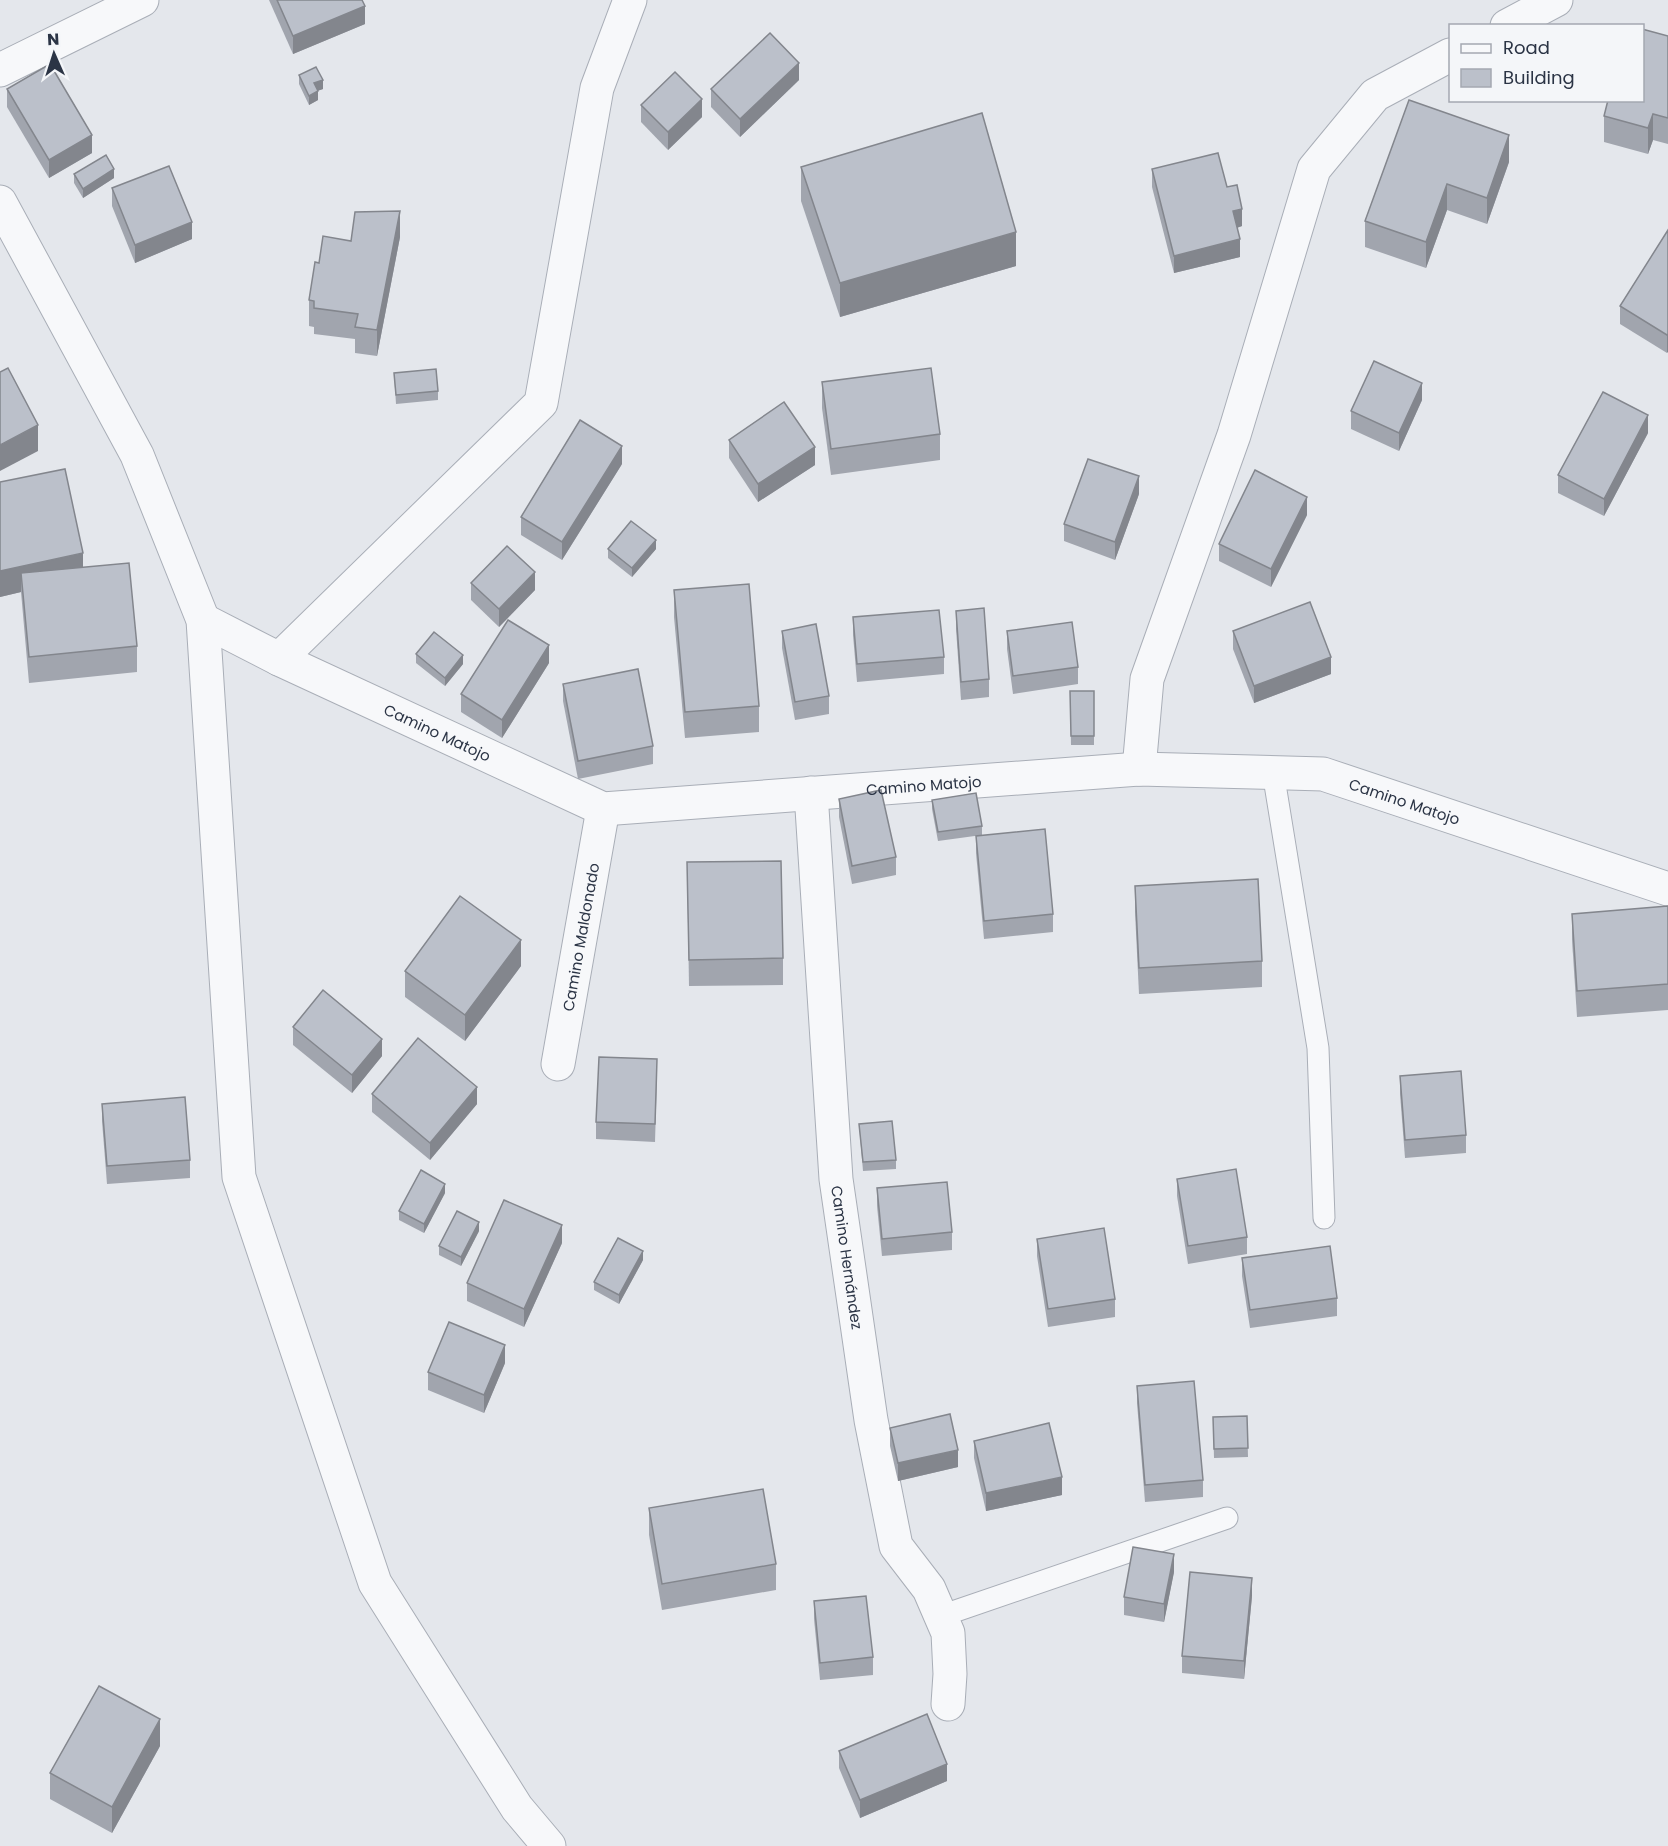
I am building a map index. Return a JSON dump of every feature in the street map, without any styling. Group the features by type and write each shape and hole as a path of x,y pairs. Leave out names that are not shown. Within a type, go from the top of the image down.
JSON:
{"street":[{"path":"0,70 142,0"},
{"path":"279,659 541,403 597,88 630,0"},
{"path":"1511,24 1556,0"},
{"path":"1139,769 1147,679 1234,435 1314,169 1375,95 1449,56"},
{"path":"0,202 137,455 203,620 238,1177 375,1583 517,1808 549,1846"},
{"name":"Camino Matojo","path":"203,620 279,659 603,809 1139,769 1323,774 1668,889"},
{"name":"Camino Hernández","path":"811,793 836,1179 871,1420 896,1546 930,1589 948,1633 950,1674 948,1704"},
{"name":"Camino Maldonado","path":"558,1064 603,809"}],"lane":[{"path":"1273,772 1318,1048 1324,1218"},
{"path":"941,1616 1227,1518"}],"building":[{"path":"277,0 362,0 365,6 293,36"},
{"path":"1644,30 1668,36 1668,118 1653,114 1648,128 1604,116 1608,102 1644,102"},
{"path":"770,33 799,63 740,119 711,89"},
{"path":"50,64 92,135 49,160 7,89"},
{"path":"316,67 323,80 314,83 318,91 309,96 299,75"},
{"path":"675,72 702,99 668,132 641,105"},
{"path":"1409,100 1509,135 1487,198 1447,184 1426,242 1365,221"},
{"path":"982,113 1016,232 840,283 801,167"},
{"path":"1218,153 1227,187 1237,185 1242,209 1233,211 1240,239 1174,256 1152,169"},
{"path":"106,155 114,169 83,189 74,174"},
{"path":"169,166 192,222 135,245 112,188"},
{"path":"400,211 377,330 355,327 358,314 314,308 314,301 309,300 315,262 319,263 323,236 351,241 355,212"},
{"path":"1668,230 1668,334 1667,335 1620,306"},
{"path":"1374,361 1422,383 1399,433 1351,411"},
{"path":"8,368 38,425 0,445 0,372"},
{"path":"931,368 940,434 831,449 822,382"},
{"path":"436,369 438,391 396,395 394,373"},
{"path":"1603,392 1648,415 1604,499 1558,475"},
{"path":"784,402 815,447 758,484 729,440"},
{"path":"580,420 622,446 562,542 521,517"},
{"path":"1088,459 1139,476 1115,542 1064,524"},
{"path":"65,469 83,553 0,571 0,482"},
{"path":"1255,470 1307,497 1271,569 1219,544"},
{"path":"631,521 656,540 632,568 608,549"},
{"path":"507,546 535,572 499,609 471,583"},
{"path":"129,563 137,646 29,657 21,573"},
{"path":"749,584 759,706 685,712 674,590"},
{"path":"1310,602 1331,657 1254,686 1233,631"},
{"path":"984,608 989,679 961,682 956,611"},
{"path":"939,610 944,657 857,664 853,617"},
{"path":"508,620 549,645 502,720 461,694"},
{"path":"1072,622 1078,667 1013,676 1007,631"},
{"path":"816,624 829,696 795,702 782,631"},
{"path":"434,632 463,655 445,678 416,654"},
{"path":"638,669 653,746 578,761 563,684"},
{"path":"1070,691 1094,691 1094,736 1071,736"},
{"path":"881,790 896,857 852,866 839,799"},
{"path":"976,793 982,826 938,832 932,800"},
{"path":"1045,829 1053,914 984,921 976,836"},
{"path":"781,861 783,958 689,960 687,862"},
{"path":"1258,879 1262,961 1139,968 1135,886"},
{"path":"460,896 521,940 465,1015 405,971"},
{"path":"1668,906 1668,984 1577,991 1572,914"},
{"path":"323,990 382,1039 352,1075 293,1027"},
{"path":"418,1038 477,1087 430,1143 372,1094"},
{"path":"599,1057 657,1059 655,1124 596,1122"},
{"path":"1461,1071 1466,1135 1405,1140 1400,1076"},
{"path":"185,1097 190,1160 107,1166 102,1104"},
{"path":"892,1121 896,1160 863,1162 859,1124"},
{"path":"1236,1169 1247,1237 1188,1246 1177,1179"},
{"path":"421,1170 445,1184 424,1224 399,1211"},
{"path":"947,1182 952,1232 882,1239 877,1188"},
{"path":"504,1200 562,1225 524,1309 467,1283"},
{"path":"457,1211 479,1222 461,1257 439,1246"},
{"path":"1104,1228 1115,1299 1048,1309 1037,1239"},
{"path":"618,1238 643,1251 619,1295 594,1282"},
{"path":"1330,1246 1337,1298 1250,1310 1242,1258"},
{"path":"449,1322 505,1345 484,1395 428,1372"},
{"path":"1194,1381 1203,1480 1145,1485 1137,1386"},
{"path":"950,1414 958,1450 898,1463 890,1428"},
{"path":"1247,1416 1248,1448 1214,1449 1213,1417"},
{"path":"1049,1423 1062,1477 986,1493 974,1441"},
{"path":"763,1489 776,1564 662,1584 649,1508"},
{"path":"1133,1547 1174,1554 1164,1604 1124,1597"},
{"path":"1190,1572 1252,1578 1244,1661 1182,1656"},
{"path":"866,1596 873,1657 820,1663 814,1601"},
{"path":"99,1686 160,1719 112,1807 50,1773"},
{"path":"927,1714 947,1764 860,1800 839,1751"}]}
